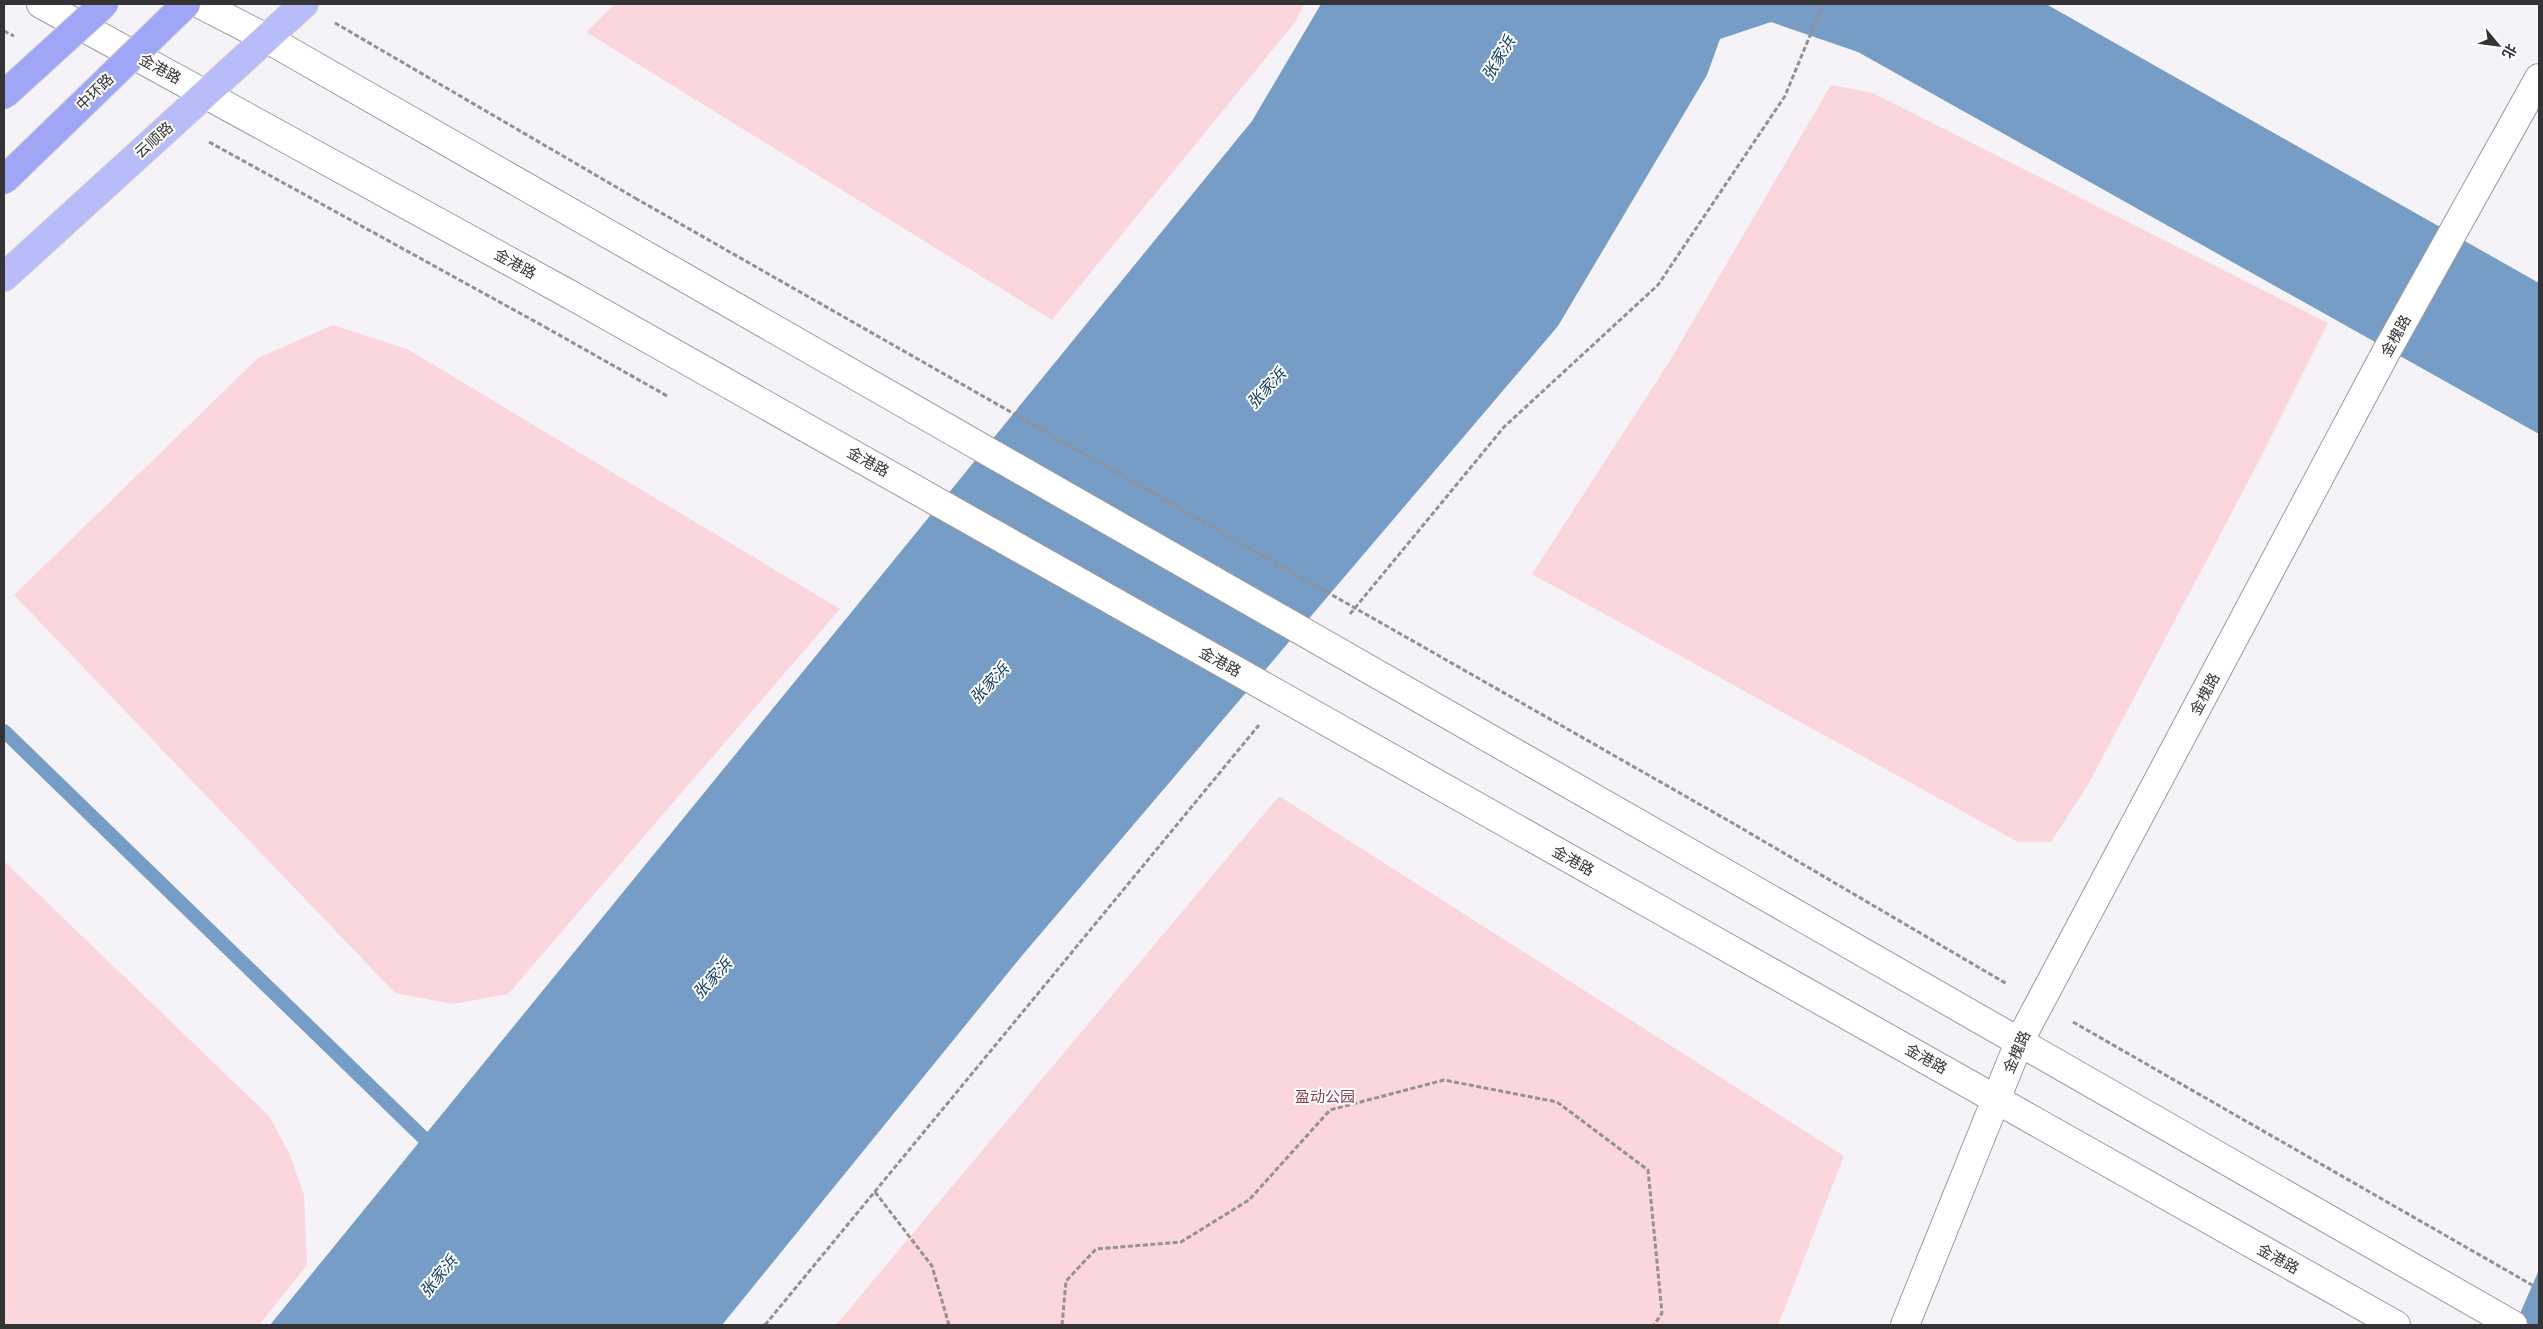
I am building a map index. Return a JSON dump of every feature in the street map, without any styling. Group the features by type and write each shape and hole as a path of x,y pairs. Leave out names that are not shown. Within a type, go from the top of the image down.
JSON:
{"highway":[{"path":"4,95 104,4"},
{"name":"中环路","path":"4,180 186,4"}],"main road":[{"name":"云顺路","path":"4,277 303,4"}],"street":[{"name":"金港路","path":"41,4 569,294 2396,1325"},
{"path":"200,4 266,38 2020,1040 2504,1320"},
{"name":"金槐路","path":"1905,1325 2020,1040 2385,354 2467,211 2539,78"}],"path":[{"path":"303,4 635,198 1736,825 2040,1004 2539,1289"},
{"path":"1785,96 1823,4"},
{"path":"4,31 21,40"},
{"path":"173,123 545,327"},
{"path":"1062,1325 1066,1281 1096,1250 1181,1242 1249,1200 1330,1110 1444,1080 1557,1102 1648,1170 1662,1313 1654,1325"},
{"path":"875,1192 932,1266 949,1325"}],"green space":[{"path":"615,4 1304,4 1296,21 1052,320 586,32"},
{"path":"1831,85 1873,93 2328,323 2259,461 2089,783 2051,842 2018,842 1532,574 1671,359"},
{"path":"333,325 407,349 840,609 508,994 453,1004 395,993 14,595 258,358"},
{"name":"盈动公园","path":"1279,796 1844,1156 1778,1325 836,1325"},
{"path":"4,861 269,1116 289,1153 304,1195 307,1265 259,1325 4,1325"}],"water":[{"name":"张家浜","path":"1321,4 2046,4 2539,283 2539,434 1858,52 1771,22 1720,39 1707,75 1558,326 1020,958 722,1325 270,1325 1252,121"},
{"path":"2539,1270 2539,1325 2515,1325"}],"waterway":[{"path":"4,731 436,1150"}]}
